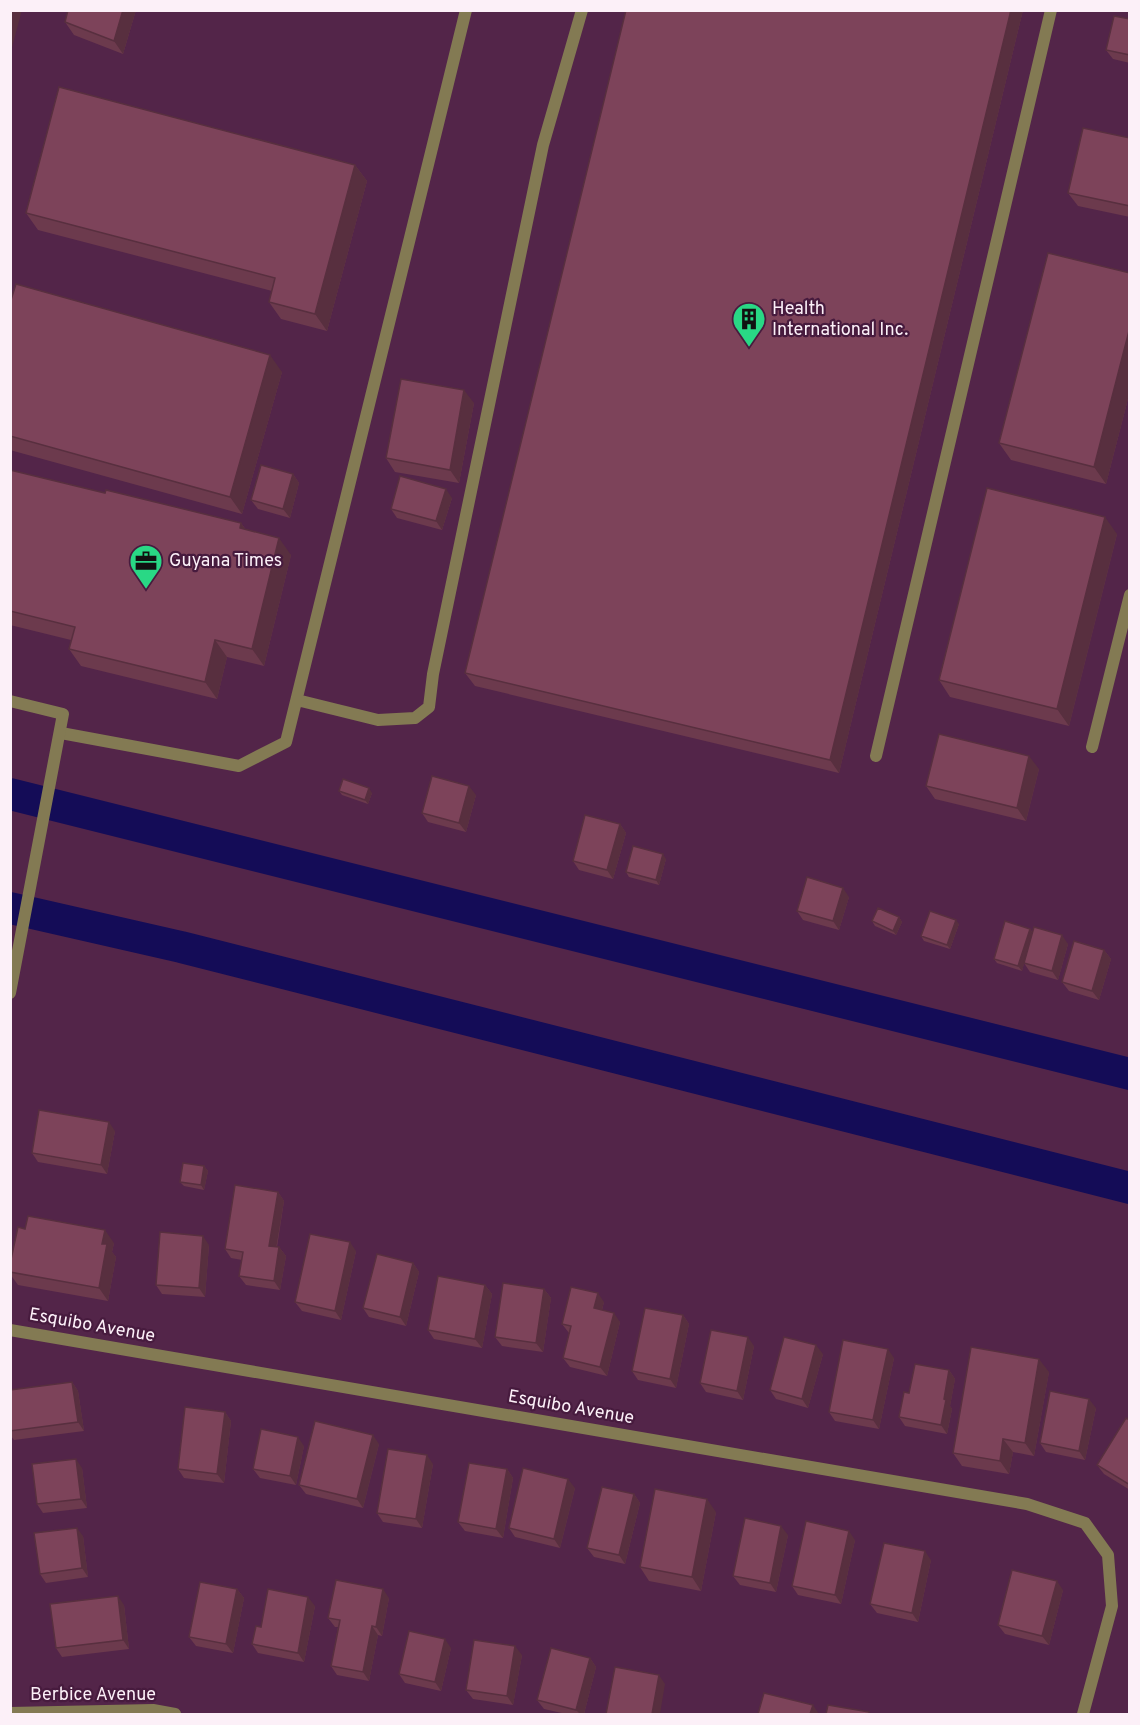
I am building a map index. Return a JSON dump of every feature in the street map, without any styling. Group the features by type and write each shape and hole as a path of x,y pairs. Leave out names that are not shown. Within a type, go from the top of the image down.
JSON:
{"street":[{"path":"61,733 239,766 286,742 466,10"},
{"path":"297,700 378,720 415,718 429,707 433,674 543,145 582,10"},
{"path":"876,756 1051,10"},
{"path":"1092,747 1130,595"},
{"path":"10,701 63,714 10,993"},
{"name":"Esquibo Avenue","path":"10,1330 1027,1504 1085,1523 1108,1555 1112,1606 1083,1714"},
{"name":"Berbice Avenue","path":"10,1713 153,1710 175,1714"}],"building":[{"path":"68,10 123,10 114,41 65,22"},
{"name":"Health International Inc.","path":"626,10 1011,10 830,760 465,673"},
{"path":"1114,16 1130,19 1130,55 1106,50"},
{"path":"59,87 355,165 315,314 269,302 275,278 26,213"},
{"path":"1083,128 1130,138 1130,206 1068,193"},
{"path":"1048,253 1130,273 1130,327 1094,467 999,443"},
{"path":"16,284 270,355 230,497 10,436 10,303"},
{"path":"401,379 464,390 450,470 386,458"},
{"path":"261,465 293,474 283,509 251,500"},
{"name":"Guyana Times","path":"10,470 105,493 106,490 241,523 240,528 279,538 252,649 215,640 205,682 69,649 75,627 10,611"},
{"path":"400,476 446,489 436,521 391,509"},
{"path":"987,488 1105,517 1057,709 939,680"},
{"path":"939,734 1029,756 1017,808 926,786"},
{"path":"432,776 469,786 459,823 422,813"},
{"path":"343,779 369,788 365,800 339,791"},
{"path":"585,815 620,824 607,870 573,861"},
{"path":"633,846 663,854 656,880 626,872"},
{"path":"807,877 843,888 833,921 797,911"},
{"path":"878,908 899,917 893,931 872,921"},
{"path":"930,911 956,920 947,945 921,936"},
{"path":"1005,921 1030,929 1018,966 994,959"},
{"path":"1034,927 1062,935 1052,971 1024,963"},
{"path":"1074,941 1104,950 1092,991 1062,982"},
{"path":"39,1110 109,1122 101,1165 32,1153"},
{"path":"183,1163 204,1166 201,1185 180,1182"},
{"path":"235,1185 278,1192 269,1246 279,1247 274,1281 239,1276 243,1252 225,1249"},
{"path":"28,1216 105,1230 102,1244 107,1244 99,1288 10,1272 18,1227 25,1229"},
{"path":"160,1232 203,1236 199,1288 156,1285"},
{"path":"310,1234 350,1242 335,1311 295,1302"},
{"path":"377,1254 413,1263 400,1317 363,1308"},
{"path":"438,1276 485,1285 475,1339 428,1330"},
{"path":"503,1283 544,1289 536,1343 495,1337"},
{"path":"571,1287 598,1293 594,1308 614,1313 600,1367 563,1358 571,1326 562,1324"},
{"path":"645,1308 683,1315 670,1379 632,1371"},
{"path":"711,1330 748,1337 737,1391 700,1383"},
{"path":"784,1337 816,1345 802,1399 770,1390"},
{"path":"843,1340 888,1349 873,1420 829,1412"},
{"path":"971,1347 1039,1359 1025,1443 1003,1439 1000,1461 953,1453"},
{"path":"915,1364 949,1370 941,1425 899,1417 904,1392 909,1393"},
{"path":"72,1382 78,1422 10,1431 10,1390"},
{"path":"1050,1391 1089,1399 1079,1451 1040,1443"},
{"path":"185,1407 225,1412 217,1474 178,1469"},
{"path":"1126,1418 1130,1420 1130,1485 1097,1465"},
{"path":"315,1421 373,1435 357,1499 299,1485"},
{"path":"261,1429 298,1437 290,1476 253,1469"},
{"path":"388,1449 427,1455 416,1519 377,1513"},
{"path":"76,1459 81,1499 37,1504 32,1464"},
{"path":"469,1463 507,1469 496,1529 458,1522"},
{"path":"523,1468 568,1479 554,1539 509,1528"},
{"path":"602,1487 634,1494 619,1555 587,1548"},
{"path":"655,1489 707,1499 692,1577 640,1567"},
{"path":"745,1518 781,1526 770,1583 733,1576"},
{"path":"806,1521 849,1531 835,1595 792,1586"},
{"path":"77,1528 82,1568 40,1574 34,1533"},
{"path":"884,1543 925,1551 912,1613 870,1604"},
{"path":"1012,1570 1057,1581 1042,1636 998,1625"},
{"path":"336,1580 383,1589 376,1627 372,1626 363,1672 331,1666 340,1620 328,1618"},
{"path":"200,1582 237,1589 226,1644 189,1637"},
{"path":"268,1589 308,1597 298,1653 252,1644 256,1626 261,1627"},
{"path":"118,1596 123,1640 56,1648 50,1604"},
{"path":"409,1631 445,1639 435,1682 399,1674"},
{"path":"474,1640 515,1646 507,1696 466,1690"},
{"path":"551,1648 590,1658 576,1710 537,1700"},
{"path":"615,1667 659,1675 652,1714 606,1714"},
{"path":"764,1693 813,1705 810,1714 758,1714"},
{"path":"828,1705 869,1712 869,1714 826,1714"}],"waterway":[{"path":"10,794 1130,1074"},
{"path":"10,908 181,947 1130,1188"}],"place":[{"name":"Health International Inc.","path":"749,348"},
{"name":"Guyana Times","path":"146,590"}]}
